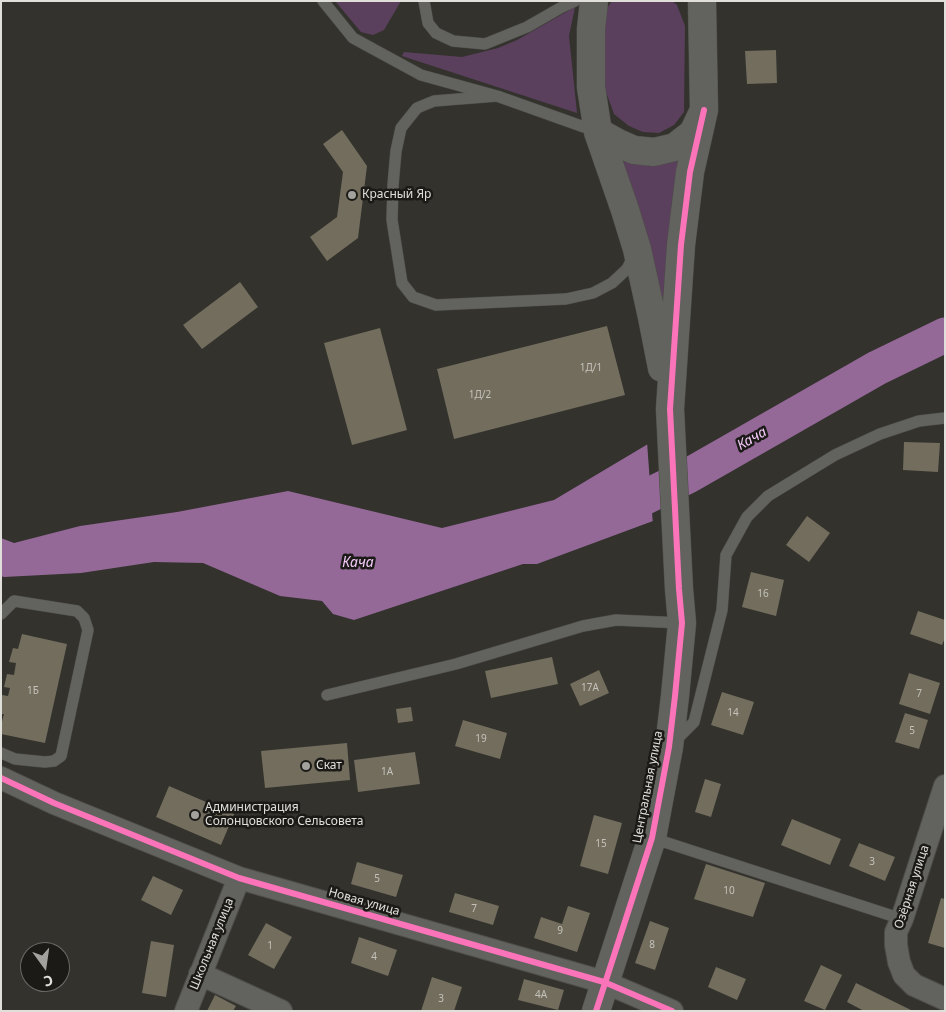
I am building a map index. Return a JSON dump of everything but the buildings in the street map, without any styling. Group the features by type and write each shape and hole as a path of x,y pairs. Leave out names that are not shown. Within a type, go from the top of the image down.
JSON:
{"street":[{"path":"594,1 591,28 591,87 598,132 625,210 636,249 652,317 670,409"},
{"path":"670,409 681,245 690,172 704,110 697,6"},
{"path":"598,132 634,150 654,152 675,147 693,133 704,110"},
{"name":"Центральная улица","path":"596,1011 652,838 669,747 682,622 670,409"},
{"name":"Новая улица","path":"4,780 54,803 239,878 604,982 672,1011"},
{"name":"Озёрная улица","path":"945,786 902,919 896,932 899,962 904,976 914,985 945,999"},
{"name":"Школьная улица","path":"186,1011 239,878"},
{"path":"200,974 281,1011"}],"lane":[{"path":"323,1 353,38 421,74 497,96 598,132"},
{"path":"424,1 428,23 436,33 453,41 485,44 527,27 563,4 575,1"},
{"path":"497,96 434,101 417,108 401,128 396,151 392,220 402,283 413,297 436,304 566,299 593,293 612,283 627,269 636,249"},
{"path":"669,747 694,722 722,610 726,555 747,517 768,496 835,455 880,434 919,420 945,418"},
{"path":"1,614 14,601 77,611 84,618 88,630 61,756 54,762 15,759 1,753"},
{"path":"327,695 456,664 583,626 616,620 682,622"},
{"path":"4,780 15,759"},
{"path":"652,838 902,919"}],"shaded area":[{"path":"335,1 401,1 384,30 373,35 361,32"},
{"path":"612,1 672,1 677,5 685,26 684,112 674,125 659,133 643,132 629,126 614,114 606,92 599,30 605,11"},
{"path":"575,7 569,36 577,113 402,56 404,52 462,57 498,48 517,40"},
{"path":"684,152 666,306 662,306 647,233 631,188 616,155"}],"water":[{"name":"Кача","path":"648,444 653,521 537,564 523,564 354,620 333,614 322,601 280,596 203,563 154,562 81,573 1,576 1,538 14,543 80,526 177,512 288,491 442,528 554,500"}],"pier":[{"path":"647,442 650,444 656,521 653,524"}],"waterway":[{"name":"Кача","path":"609,515 688,476 877,368 945,335"}],"cycle path":[{"path":"596,1011 652,838 669,747 682,623 670,409 681,245 690,172 704,110"},
{"path":"1,778 54,803 239,878 604,982 672,1011"}],"place":[{"name":"Красный Яр","path":"352,195"},
{"name":"Скат","path":"306,766"},
{"name":"Администрация Солонцовского Сельсовета","path":"195,815"}]}
